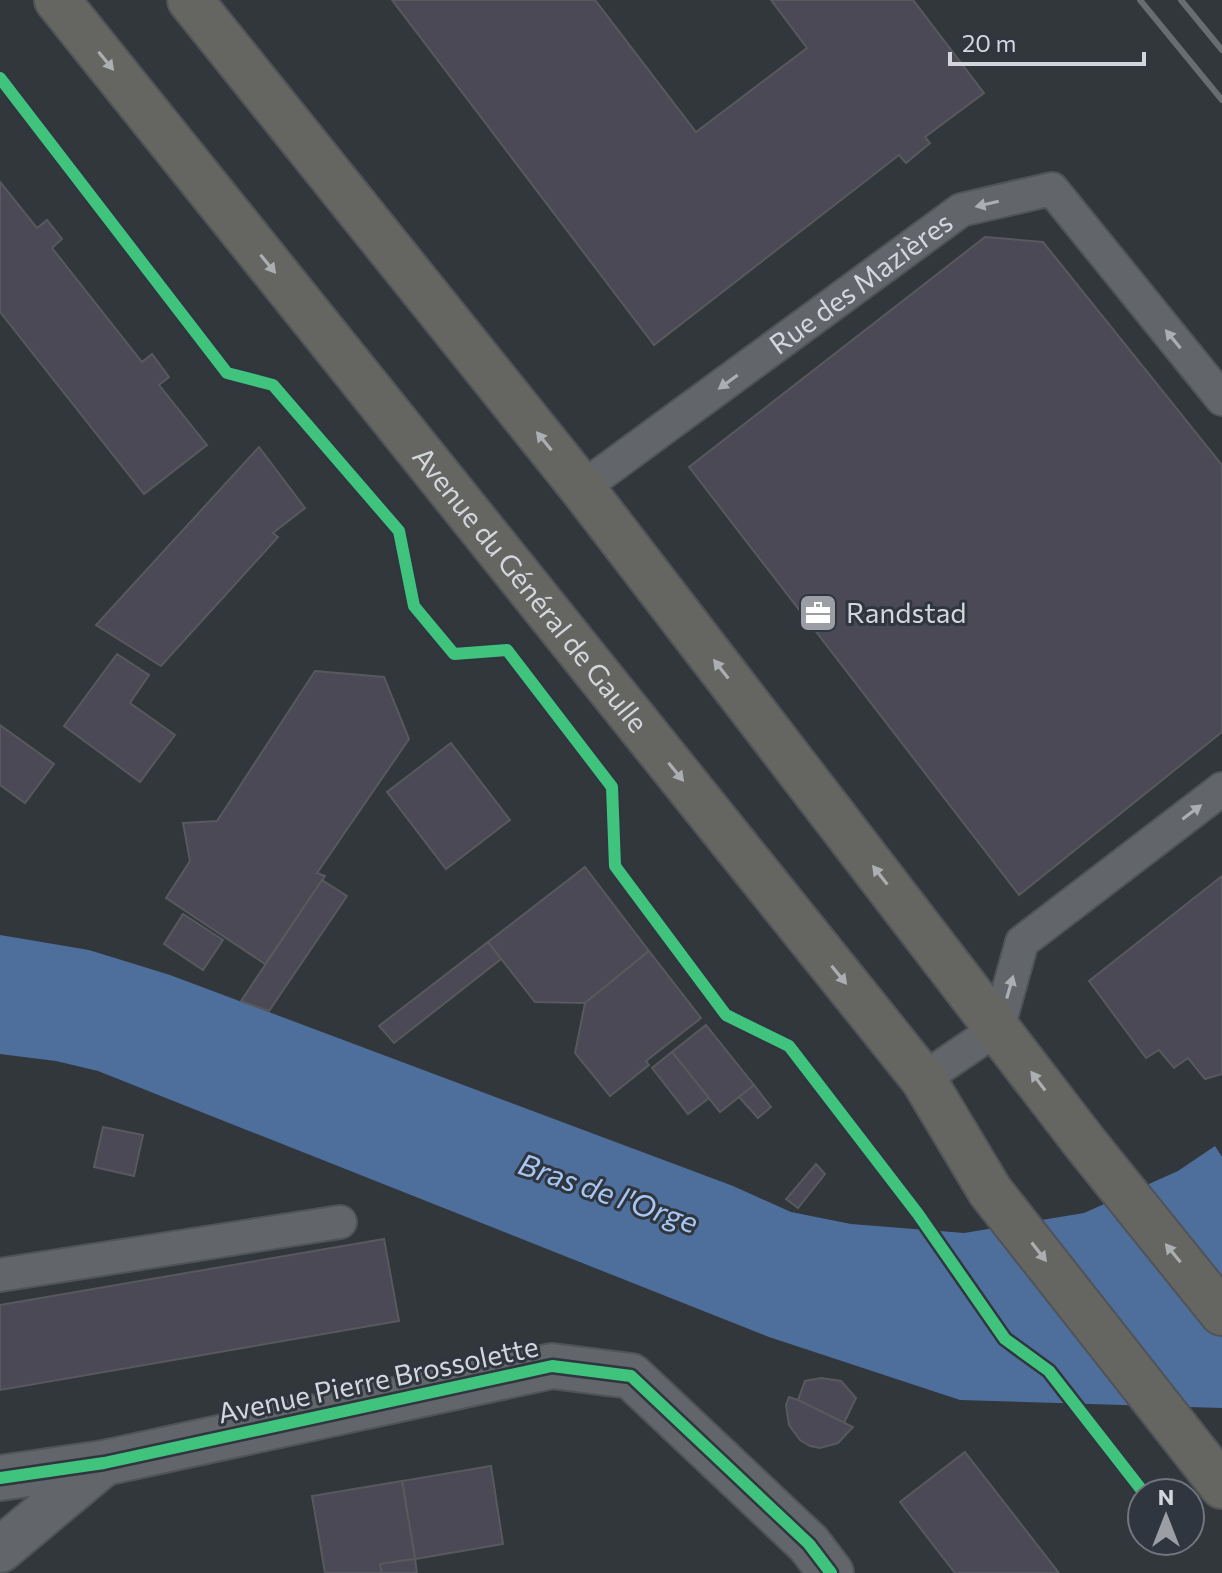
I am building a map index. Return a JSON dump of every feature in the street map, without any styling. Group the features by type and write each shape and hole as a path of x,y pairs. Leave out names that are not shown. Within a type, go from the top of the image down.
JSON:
{"main road":[{"name":"Avenue du Général de Gaulle","path":"57,0 923,1079 990,1191 1222,1486"},
{"path":"190,0 582,488 1085,1143 1222,1313"}],"street":[{"name":"Avenue Pierre Brossolette","path":"0,1478 104,1463 552,1366 631,1376 809,1544 831,1573"},
{"path":"0,1550 104,1463"}],"lane":[{"name":"Rue des Mazières","path":"582,488 961,210 1052,189 1222,399"},
{"path":"923,1079 998,1028 1022,942 1222,789"},
{"path":"0,1275 340,1222"}],"water":[{"name":"Bras de l'Orge","path":"0,935 89,950 170,975 733,1186 791,1212 851,1224 964,1233 1084,1213 1178,1171 1215,1146 1222,1157 1222,1408 960,1400 769,1337 98,1071 56,1061 0,1054"}],"building":[{"path":"392,0 595,0 696,132 807,48 771,0 913,0 984,93 925,137 930,143 906,163 899,155 654,345"},
{"path":"0,182 37,228 47,220 62,239 52,248 142,362 152,354 169,377 159,385 207,445 144,494 0,312"},
{"path":"985,237 1043,242 1222,465 1222,732 1019,895 689,467"},
{"path":"259,447 305,508 273,533 278,537 161,666 96,625"},
{"path":"117,654 149,675 130,703 175,735 140,782 64,726"},
{"path":"315,671 384,677 409,739 317,873 325,876 265,964 166,898 190,861 183,823 217,821"},
{"path":"0,725 54,764 25,803 0,785"},
{"path":"451,743 510,820 446,869 387,792"},
{"path":"585,867 649,951 585,1003 535,1002 488,942"},
{"path":"1222,876 1222,1074 1205,1079 1188,1058 1174,1068 1159,1050 1146,1058 1089,981"},
{"path":"322,880 347,896 269,1011 241,1001"},
{"path":"183,914 223,940 203,970 164,944"},
{"path":"488,942 501,959 394,1043 379,1026"},
{"path":"649,951 701,1018 646,1061 649,1065 610,1096 575,1053 585,1003"},
{"path":"706,1025 754,1085 720,1112 672,1052"},
{"path":"672,1052 709,1098 688,1114 652,1068"},
{"path":"754,1085 771,1107 758,1118 739,1097"},
{"path":"103,1127 143,1135 134,1176 94,1167"},
{"path":"816,1164 825,1174 798,1208 786,1199"},
{"path":"384,1239 399,1321 0,1390 0,1305"},
{"path":"821,1378 841,1381 856,1398 844,1423 798,1400 805,1381"},
{"path":"789,1397 853,1427 838,1443 820,1448 810,1446 800,1440 789,1425 786,1405"},
{"path":"965,1452 1059,1573 955,1573 900,1502"},
{"path":"491,1466 503,1544 415,1559 402,1481"},
{"path":"402,1481 415,1559 380,1564 382,1573 325,1573 312,1496"},
{"path":"415,1559 417,1573 382,1573 380,1564"}],"railway":[{"path":"1140,0 1222,100"},
{"path":"1181,0 1222,50"}],"cycle path":[{"path":"0,78 227,373 273,385 399,531 414,606 454,654 507,650 612,787 615,866 726,1015 789,1046 918,1214 1005,1339 1049,1371 1132,1477"},
{"path":"0,1478 104,1463 552,1366 631,1376 809,1544 831,1573"}],"place":[{"name":"Randstad","path":"818,613"}]}
